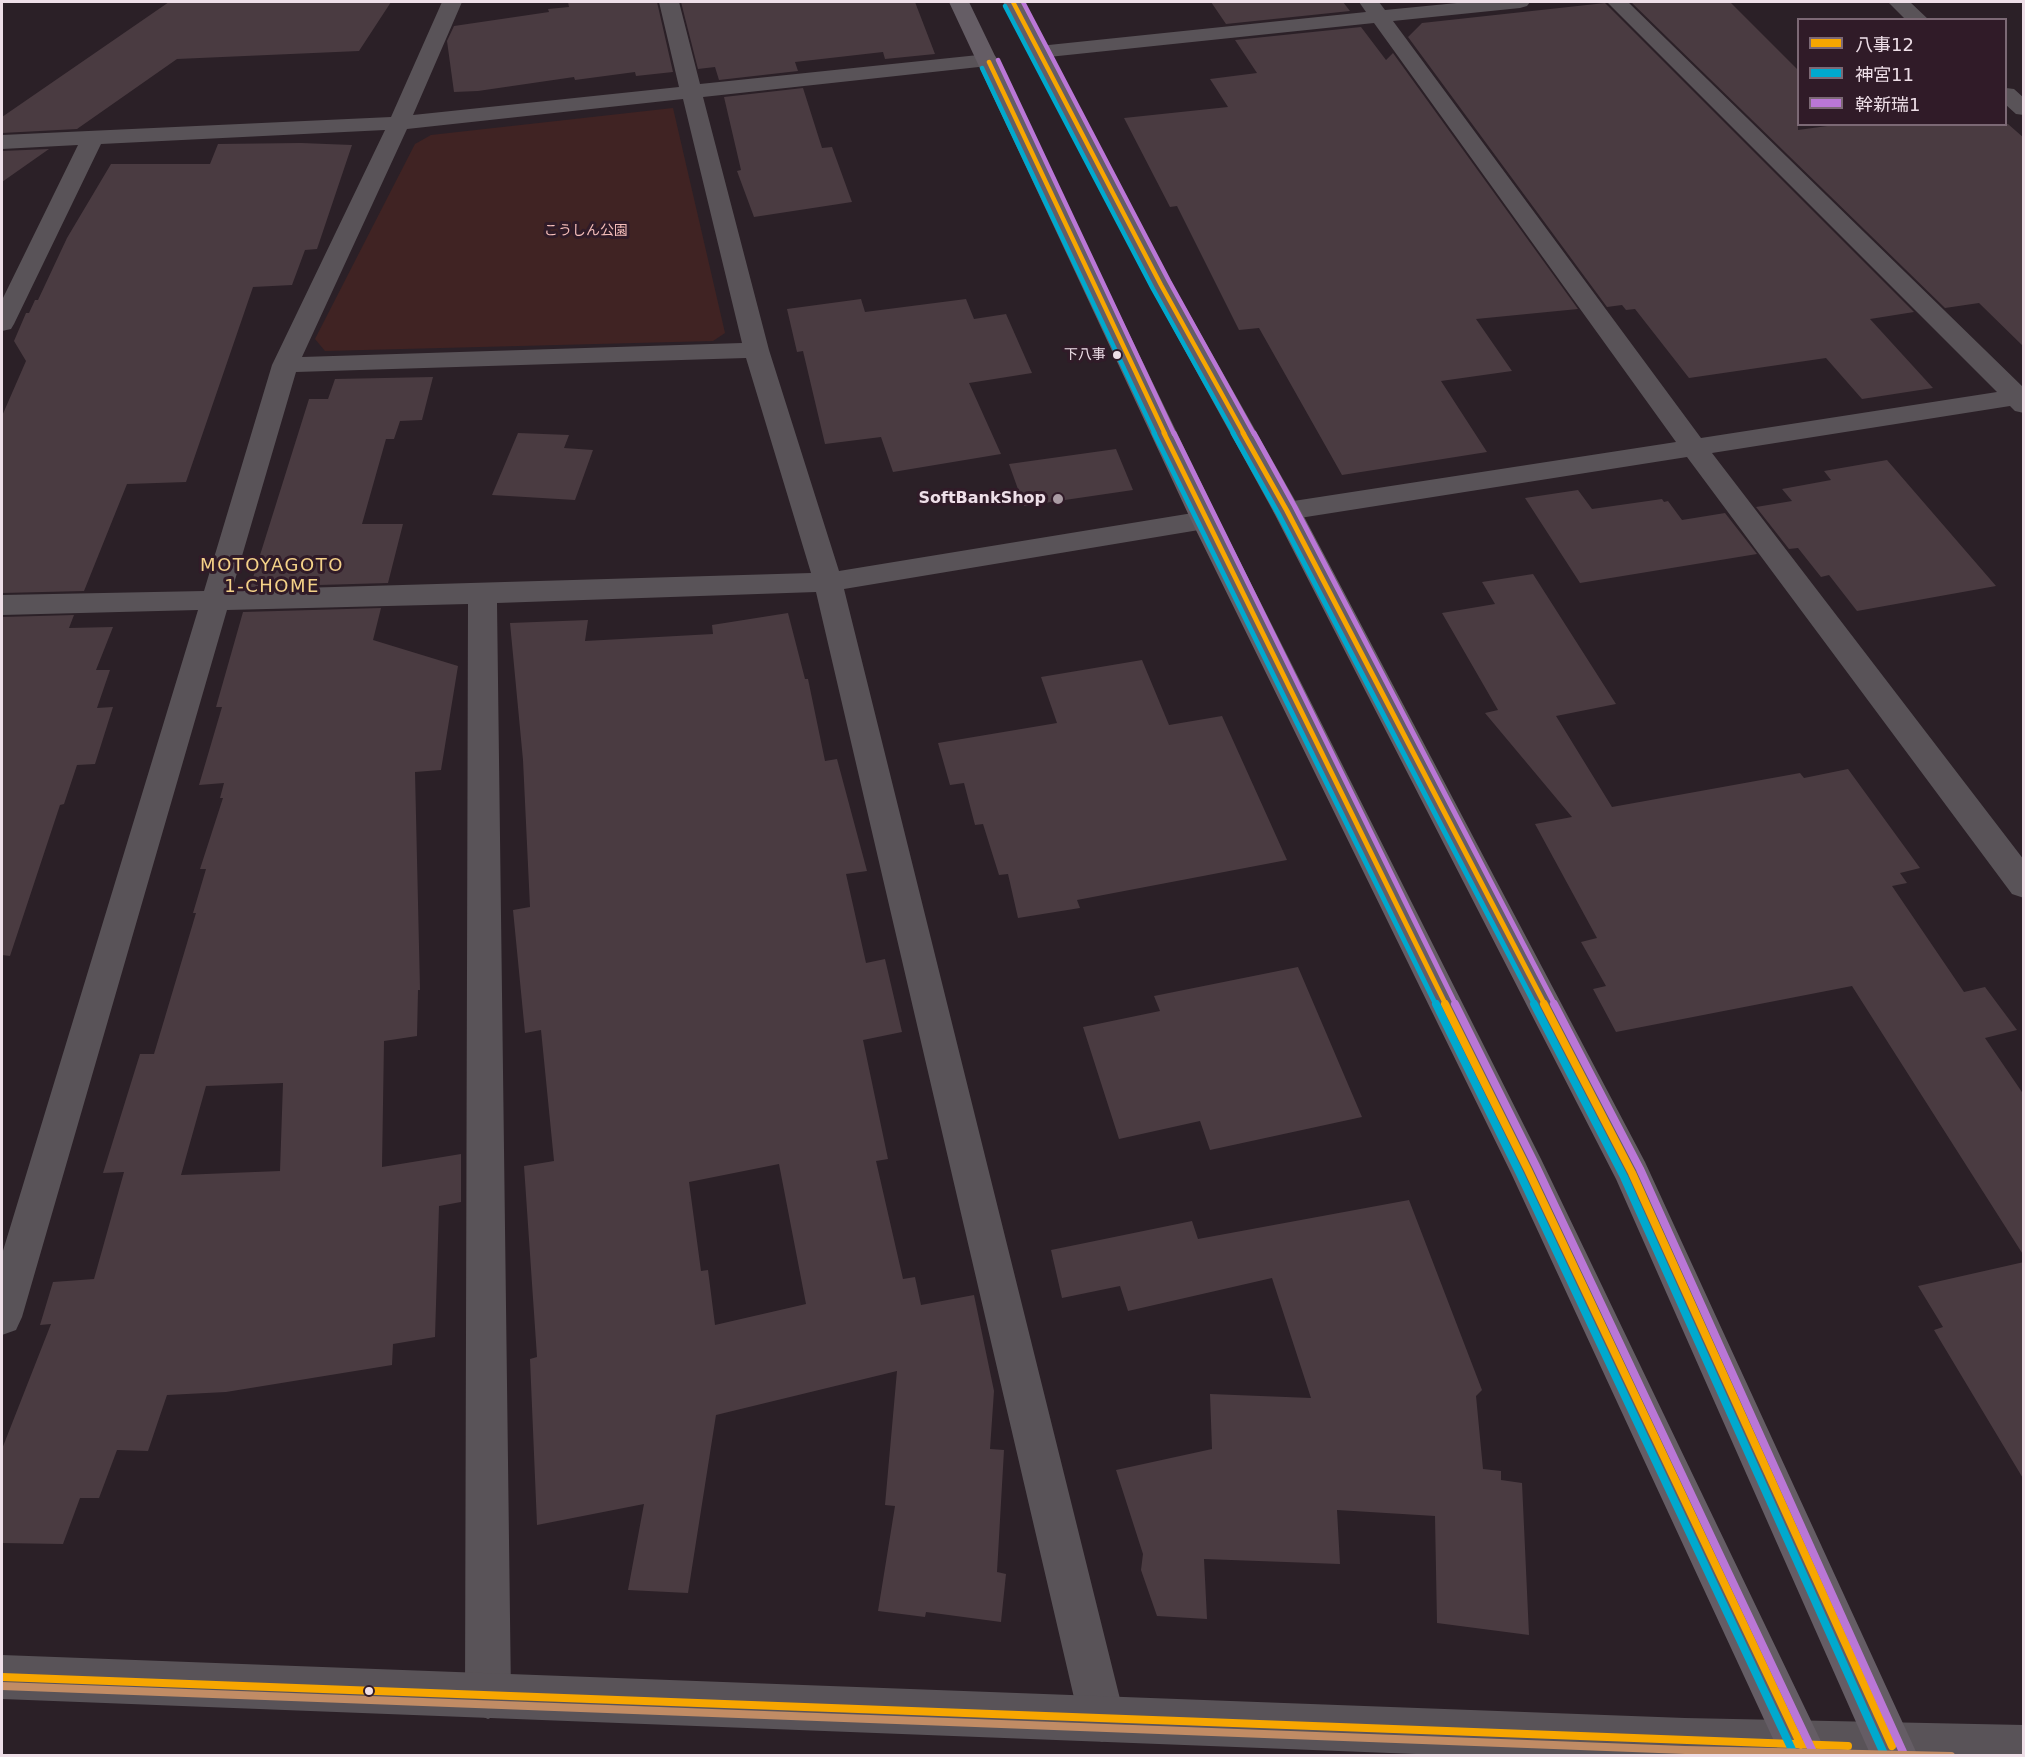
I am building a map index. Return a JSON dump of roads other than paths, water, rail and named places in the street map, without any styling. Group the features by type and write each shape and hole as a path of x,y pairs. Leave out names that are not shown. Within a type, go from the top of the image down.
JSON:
{"main road":[{"path":"959,2 1205,520 1512,1138 1803,1750"},
{"path":"1013,2 1161,285 1287,511 1632,1173 1893,1751"}],"street":[{"path":"2,1317 285,365 399,123 452,2"},
{"path":"669,2 756,350 828,582 1102,1719"},
{"path":"1039,52 1375,9 1520,2"},
{"path":"1617,2 2021,400"},
{"path":"1898,2 1917,18"},
{"path":"1375,9 1694,448 2024,885"},
{"path":"2,142 399,123 693,94 988,60"},
{"path":"2007,95 2024,110"},
{"path":"2,324 92,139"},
{"path":"285,365 756,350"},
{"path":"1287,511 2021,400"},
{"path":"2,605 482,594 828,582 1205,520"},
{"path":"482,594 488,1696"},
{"path":"2,1677 1102,1719 1803,1750 1893,1751 2024,1748"}],"place":[{"name":"下八事","path":"1117,355"},
{"name":"SoftBankShop","path":"1058,499"}],"district":[{"name":"MOTOYAGOTO 1-CHOME","path":"272,576"}],"park label":[{"name":"こうしん公園","path":"586,231"}]}
